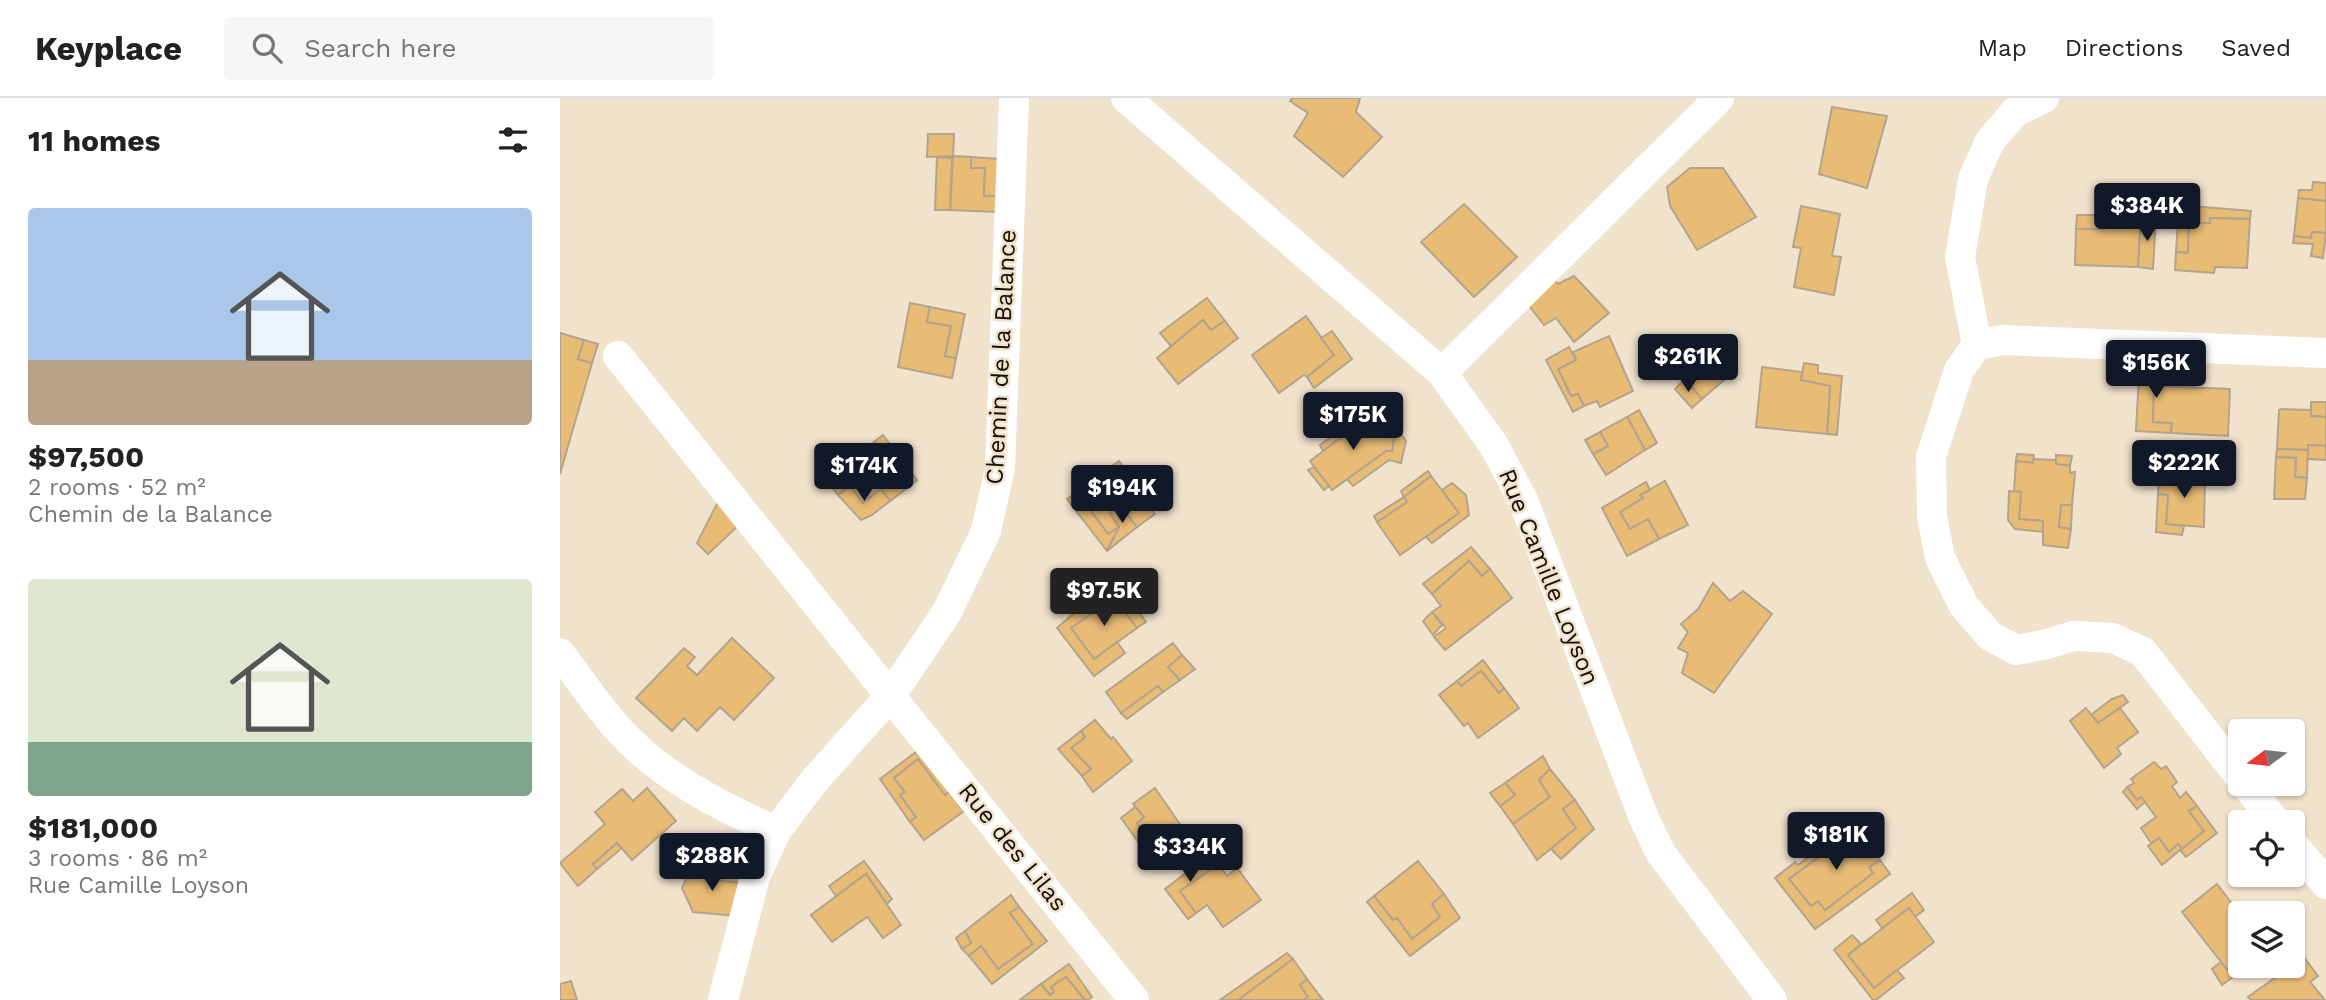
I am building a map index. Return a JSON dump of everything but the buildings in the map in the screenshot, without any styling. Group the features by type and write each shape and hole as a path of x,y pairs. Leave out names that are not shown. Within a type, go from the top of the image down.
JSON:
{"street":[{"name":"Chemin de la Balance","path":"723,1000 755,877 776,831 814,781 891,695 947,612 986,531 1000,468 1014,98"},
{"name":"Rue Camille Loyson","path":"1126,98 1442,373 1493,444 1523,500 1643,816 1660,852 1772,1000"},
{"path":"1442,373 1719,98"},
{"path":"1977,345 1960,257 1973,179 1990,141 2015,112 2044,98"},
{"path":"2228,762 2143,652 2113,638 2074,636 2016,650 1990,636 1964,606 1940,558 1932,516 1931,457 1959,370 1977,345 2003,340 2326,353"},
{"name":"Rue des Lilas","path":"618,356 1134,1000"},
{"path":"560,653 620,731 649,758 735,813 776,831"},
{"path":"2255,796 2266,810"},
{"path":"2305,859 2326,884"}]}
